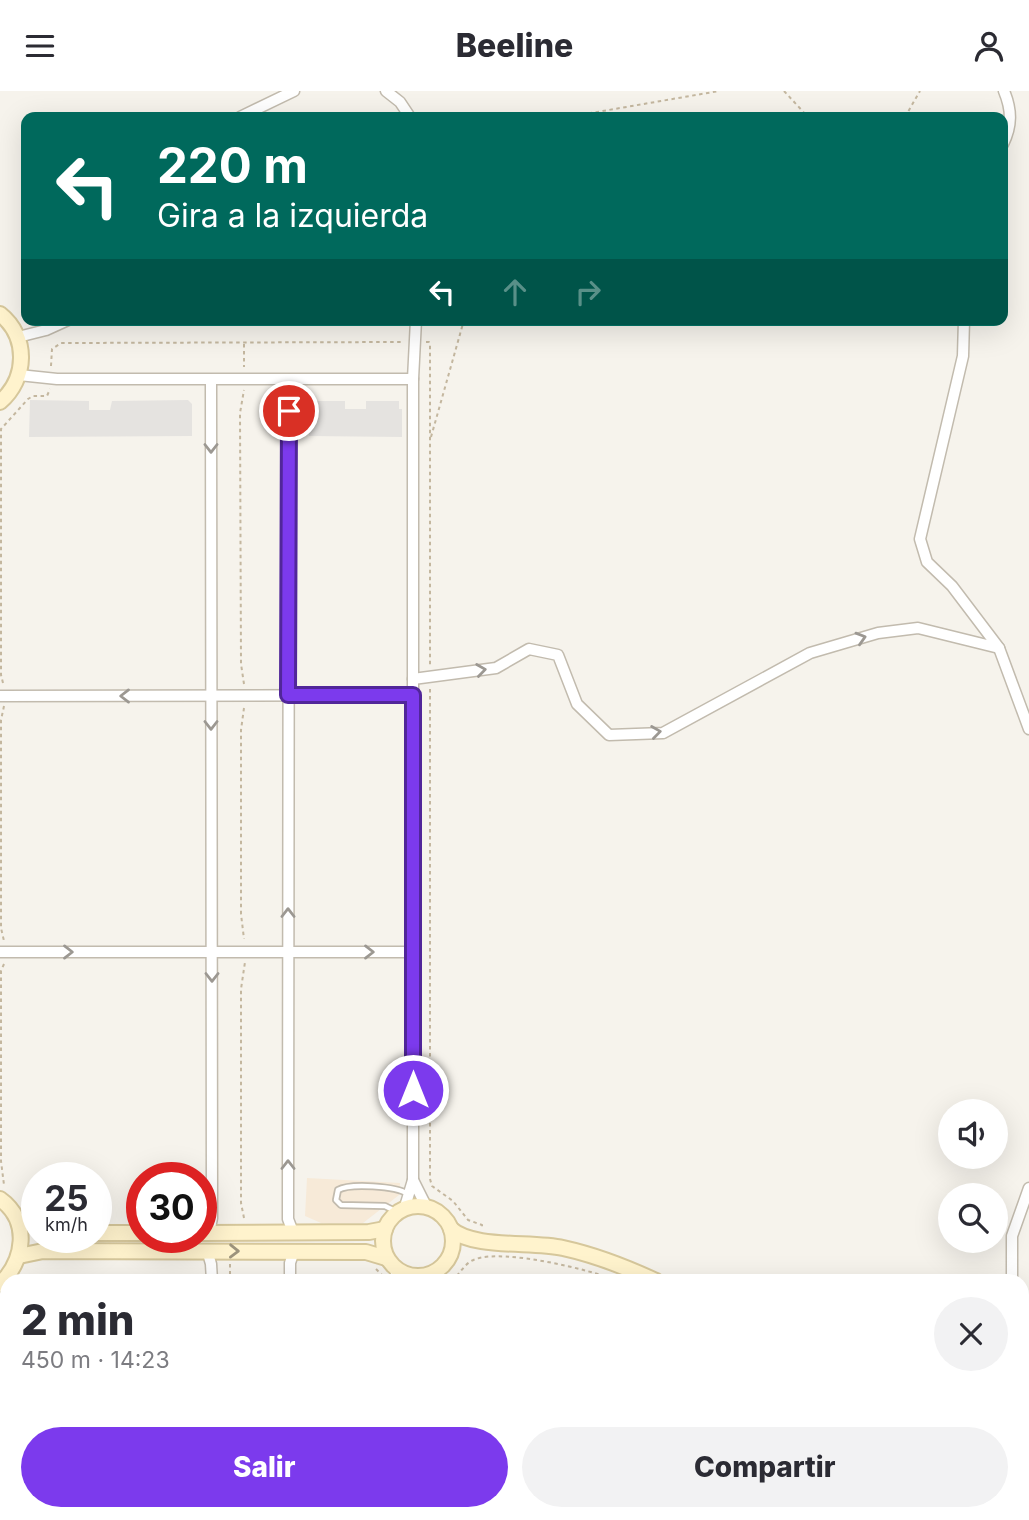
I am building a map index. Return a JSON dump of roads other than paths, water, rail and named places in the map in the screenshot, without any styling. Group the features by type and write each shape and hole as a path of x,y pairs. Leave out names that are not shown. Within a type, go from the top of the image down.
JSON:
{"street":[{"path":"250,112 294,91"},
{"path":"386,91 400,102 407,112"},
{"path":"1004,91 1009,102 1008,133"},
{"path":"0,314 18,337 22,355 19,375 10,393 0,402"},
{"path":"18,337 55,326"},
{"path":"393,1269 382,1246 385,1229 401,1211 410,1195 413,1179 413,379 416,326"},
{"path":"964,326 963,356 920,539 927,562 953,586 999,648 1029,729"},
{"path":"19,375 50,379 413,379"},
{"path":"211,380 212,1162"},
{"path":"289,380 288,1219 293,1232"},
{"path":"413,678 496,668 529,649 558,655 577,704 609,735 663,733 810,653 877,633 918,628 999,648"},
{"path":"2,696 413,695"},
{"path":"2,952 413,952"},
{"path":"413,1179 427,1208"},
{"path":"1012,1274 1012,1236 1029,1188"},
{"path":"2,1193 19,1227 19,1256 10,1274"},
{"path":"401,1211 420,1206 441,1215 451,1229 461,1235 481,1241 528,1243 560,1248 624,1266 641,1274"},
{"path":"217,1233 369,1232 385,1229"},
{"path":"428,1274 440,1267 449,1256 453,1246 451,1229"},
{"path":"449,1256 481,1241"},
{"path":"19,1256 43,1251 126,1250"},
{"path":"217,1250 373,1252 393,1269"},
{"path":"290,1274 294,1251"},
{"path":"208,1253 212,1274"}],"lane":[{"path":"401,1211 385,1206 341,1205 336,1200 338,1190 346,1185 400,1190 410,1195"}]}
